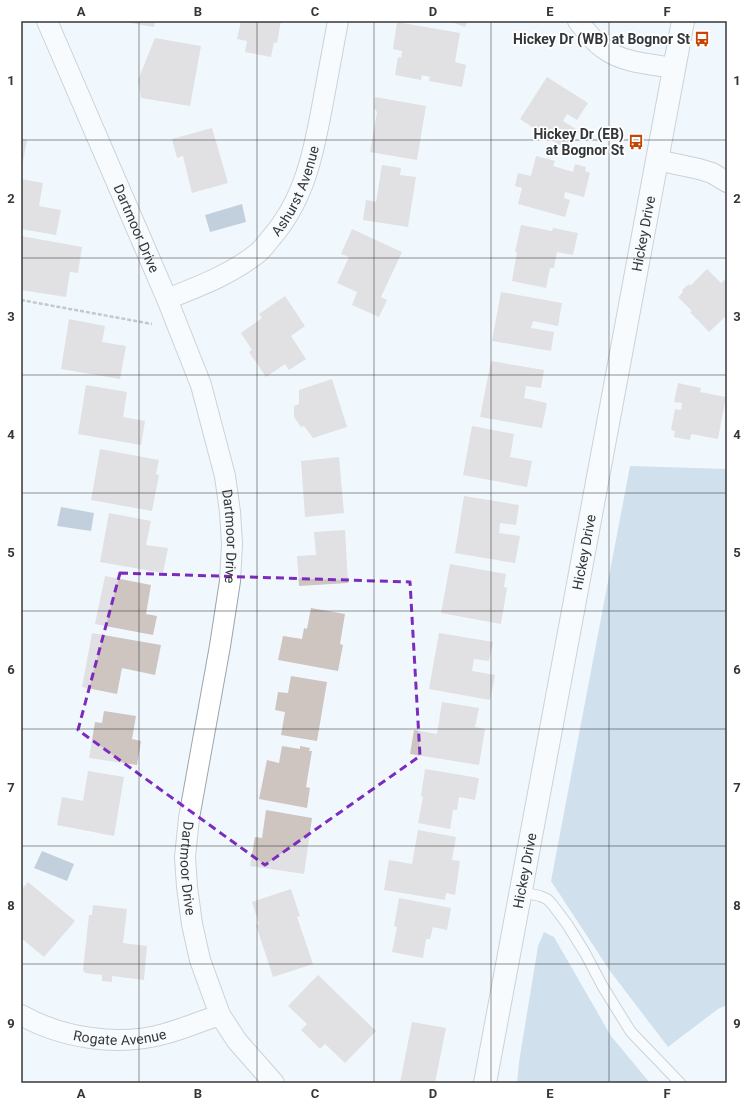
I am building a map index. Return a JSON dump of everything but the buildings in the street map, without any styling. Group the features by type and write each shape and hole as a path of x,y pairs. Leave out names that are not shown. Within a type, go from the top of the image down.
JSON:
{"street":[{"name":"Dartmoor Drive","path":"47,21 167,299 201,385 225,476 230,512 230,581 189,818 185,857 192,924 200,960 220,1015 237,1041 274,1083"},
{"name":"Ashurst Avenue","path":"167,299 205,285 232,271 259,251 282,225 298,197 315,147 338,21"},
{"path":"578,21 592,38 604,49 617,56 629,60 674,68"},
{"name":"Hickey Drive","path":"485,1083 683,21"},
{"path":"656,160 706,171 727,182"},
{"name":"Rogate Avenue","path":"21,1015 47,1027 78,1035 121,1040 164,1034 220,1015"}],"lane":[{"path":"521,892 540,896 547,899 552,904 567,924 585,953 603,987 631,1032 680,1083"}],"path":[{"path":"21,300 153,324"}],"highlighted area":[{"path":"120,573 410,582 420,756 265,865 78,730"}],"shaded area":[{"path":"242,204 246,222 210,232 205,215"},
{"path":"630,466 727,469 727,1005 718,1009 668,1047 610,971 551,881"},
{"path":"61,507 94,513 91,531 57,526"},
{"path":"42,851 74,864 67,881 34,868"},
{"path":"544,932 554,937 611,1036 650,1083 517,1083 519,1062 538,946"}],"place":[{"name":"Hickey Dr (WB) at Bognor St","path":"702,39"},
{"name":"Hickey Dr (EB) at Bognor St","path":"636,142"}]}
